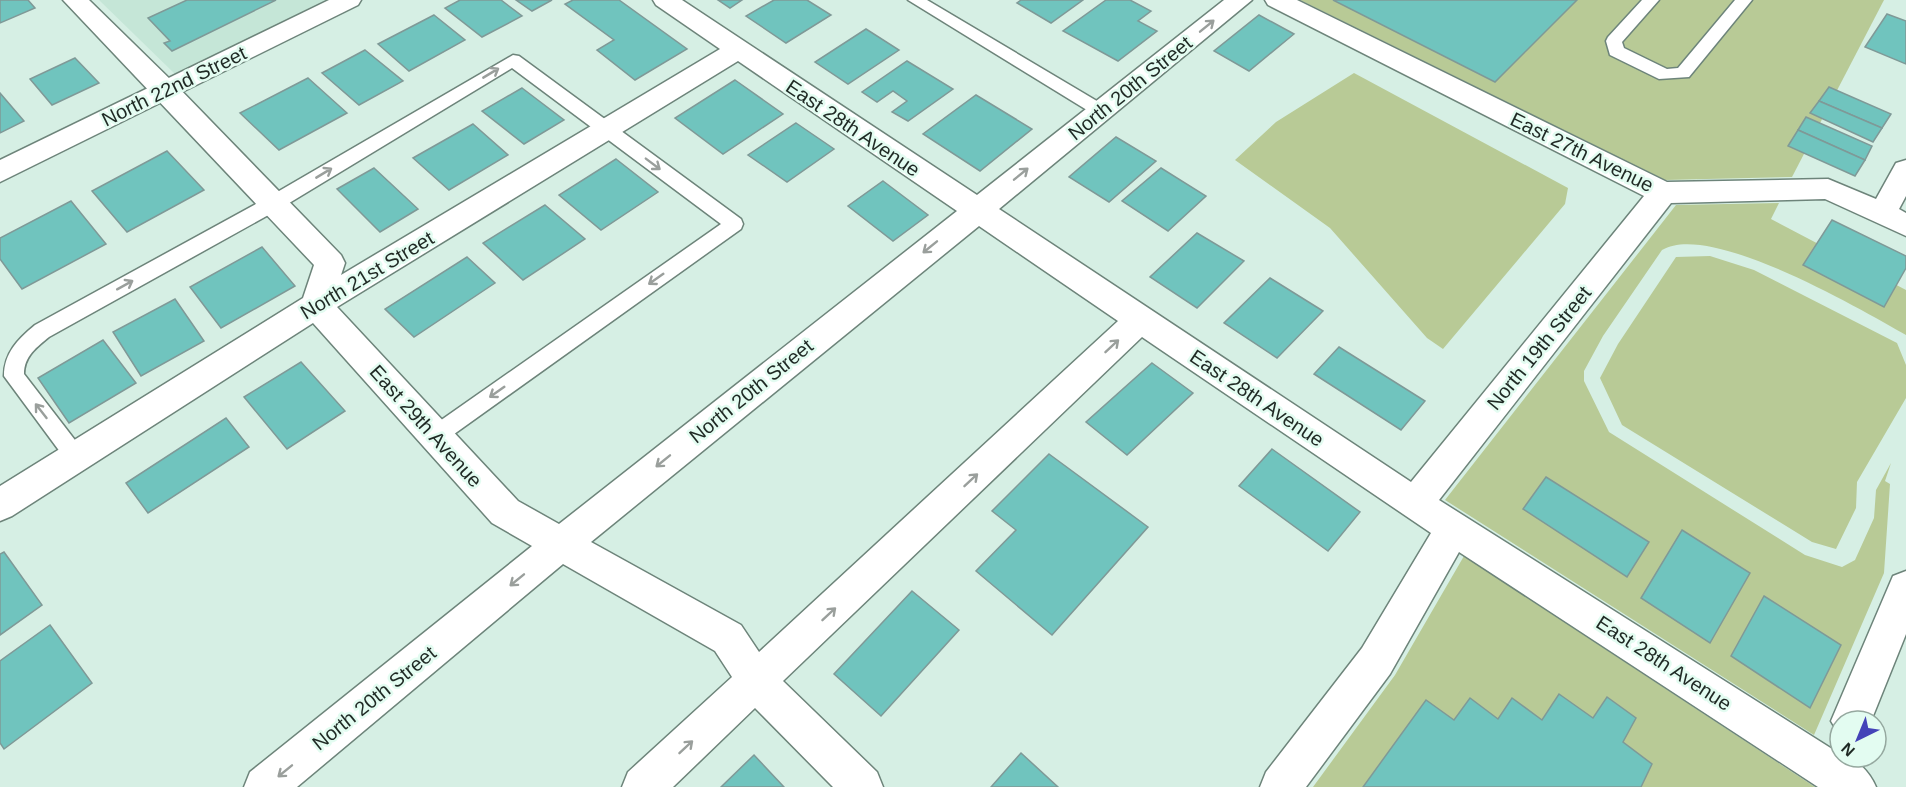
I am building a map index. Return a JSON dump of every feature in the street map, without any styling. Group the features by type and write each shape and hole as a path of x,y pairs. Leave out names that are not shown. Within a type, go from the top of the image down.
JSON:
{"street":[{"path":"75,0 166,90 330,263 316,305"},
{"name":"North 22nd Street","path":"0,172 349,0"},
{"name":"East 28th Avenue","path":"665,0 1415,504 1828,759"},
{"name":"North 20th Street","path":"266,787 562,543 1240,0"},
{"name":"East 27th Avenue","path":"1277,0 1663,193 1828,189 1894,219"},
{"name":"North 21st Street","path":"0,506 316,305 738,50"},
{"path":"1894,219 1906,170"},
{"name":"North 19th Street","path":"1415,504 1663,193"},
{"name":"East 29th Avenue","path":"316,305 505,512 728,638 757,682 862,787"},
{"path":"643,787 1140,320"},
{"path":"1281,787 1376,661 1454,527"},
{"path":"1856,709 1906,588"}],"lane":[{"path":"916,0 1101,111"},
{"path":"1651,0 1614,41 1616,51 1665,75 1683,73 1744,0"},
{"path":"77,457 14,376 13,366 26,344 42,331 274,203 513,60 734,224 435,436"}],"shaded area":[{"path":"99,0 330,0 176,75"}],"green space":[{"path":"1300,0 1884,0 1792,177 1665,180"},
{"path":"1354,73 1568,188 1565,204 1443,349 1427,338 1330,228 1235,160 1276,122"},
{"path":"1779,203 1771,219 1906,290 1906,335 1785,272 1748,257 1714,247 1684,244 1662,250 1603,336 1584,371 1584,381 1609,432 1805,555 1842,567 1855,560 1874,518 1876,490 1891,463 1885,481 1890,484 1884,573 1814,735 1445,500 1676,205"},
{"path":"1710,256 1754,270 1897,343 1906,365 1906,398 1857,482 1856,508 1836,549 1812,542 1622,425 1600,378 1618,344 1676,257"},
{"path":"1464,556 1815,787 1313,787 1395,675"}],"building":[{"path":"0,0 28,0 35,8 0,23"},
{"path":"187,0 276,0 172,51 164,43 170,41 148,18"},
{"path":"460,0 501,0 522,16 482,37 445,8"},
{"path":"516,0 552,0 532,11"},
{"path":"573,0 619,0 687,49 635,80 597,50 614,40 565,4"},
{"path":"718,0 742,0 730,8"},
{"path":"774,0 807,0 831,15 786,43 746,16"},
{"path":"1021,0 1083,0 1051,23 1017,3"},
{"path":"1106,0 1130,0 1151,11 1138,21 1157,31 1118,61 1063,31"},
{"path":"1333,0 1577,0 1495,82"},
{"path":"1887,14 1906,21 1906,64 1865,47"},
{"path":"434,15 465,40 409,71 378,44"},
{"path":"1259,15 1294,34 1249,71 1214,51"},
{"path":"866,29 899,50 848,84 815,62"},
{"path":"365,50 403,81 359,105 322,73"},
{"path":"75,58 99,83 52,105 30,79"},
{"path":"907,61 953,89 908,121 892,112 907,101 893,91 877,102 862,92"},
{"path":"308,78 347,113 279,150 240,113"},
{"path":"735,80 783,114 723,154 675,118"},
{"path":"1829,87 1891,114 1882,128 1819,101"},
{"path":"522,88 564,120 524,144 482,111"},
{"path":"0,93 24,121 0,133"},
{"path":"976,95 1032,129 980,171 923,134"},
{"path":"1819,101 1882,128 1873,142 1810,113"},
{"path":"1806,117 1872,146 1865,160 1798,130"},
{"path":"796,123 834,149 787,182 748,155"},
{"path":"473,124 508,155 449,190 413,158"},
{"path":"1798,130 1865,160 1855,176 1788,146"},
{"path":"1116,137 1156,161 1109,202 1069,177"},
{"path":"167,151 204,190 127,232 92,191"},
{"path":"616,159 658,192 601,230 559,195"},
{"path":"374,168 418,209 380,232 337,189"},
{"path":"1161,168 1206,196 1168,231 1122,201"},
{"path":"883,181 928,215 893,241 848,206"},
{"path":"71,201 106,244 22,289 0,259 0,238"},
{"path":"545,205 585,239 523,280 483,243"},
{"path":"1832,220 1906,256 1906,268 1884,307 1803,265"},
{"path":"1197,233 1244,261 1197,308 1150,277"},
{"path":"262,247 295,286 221,328 190,287"},
{"path":"467,257 495,283 414,337 385,309"},
{"path":"1270,278 1323,311 1277,358 1224,323"},
{"path":"175,299 204,341 141,376 113,332"},
{"path":"103,340 136,383 69,423 38,378"},
{"path":"1339,347 1425,401 1401,430 1314,374"},
{"path":"301,362 345,411 287,449 244,397"},
{"path":"1152,363 1193,393 1127,455 1086,422"},
{"path":"226,418 249,447 148,513 126,483"},
{"path":"1272,449 1360,512 1328,551 1239,486"},
{"path":"1049,454 1148,527 1052,635 976,571 1016,530 992,511"},
{"path":"1546,477 1649,542 1627,577 1523,509"},
{"path":"1682,530 1750,573 1710,643 1641,598"},
{"path":"4,552 42,605 0,635 0,554"},
{"path":"912,591 959,630 881,716 834,674"},
{"path":"1764,596 1841,645 1810,708 1731,656"},
{"path":"50,625 92,683 4,749 0,743 0,661"},
{"path":"1559,694 1593,718 1607,697 1636,718 1623,742 1652,764 1641,787 1363,787 1426,700 1454,720 1470,698 1498,719 1512,698 1542,720"},
{"path":"1021,753 1058,787 991,787"},
{"path":"754,755 784,787 721,787"}]}
